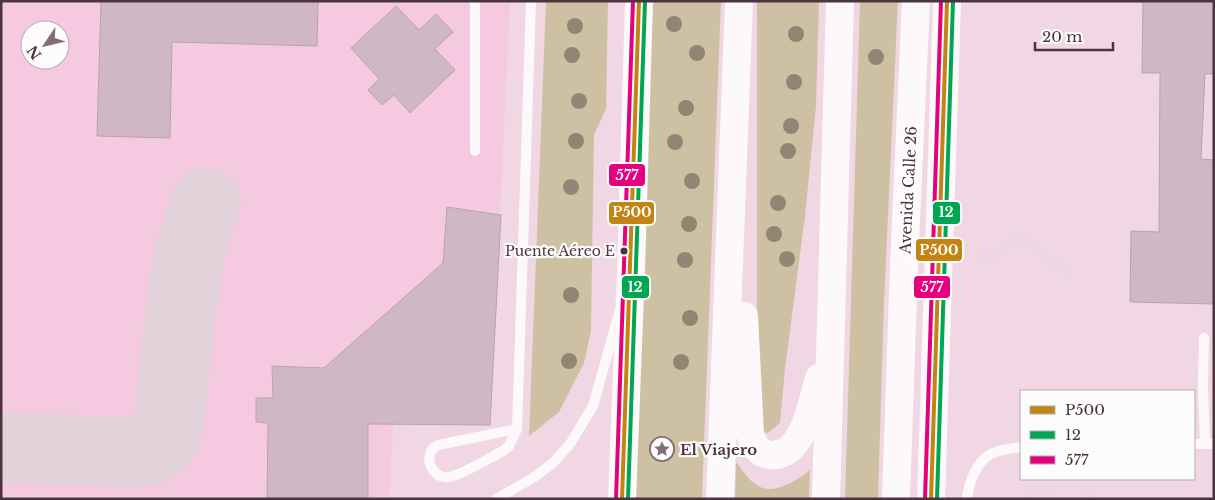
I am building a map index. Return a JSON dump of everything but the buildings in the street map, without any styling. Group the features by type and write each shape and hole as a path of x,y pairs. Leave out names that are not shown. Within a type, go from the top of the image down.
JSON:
{"main road":[{"path":"622,499 639,1"},
{"path":"720,499 739,1"},
{"path":"826,499 840,1"},
{"name":"Avenida Calle 26","path":"896,499 916,1"},
{"path":"931,499 947,1"},
{"path":"734,137 750,434 754,444 761,453 778,455 787,451 796,443 809,412 830,337"}],"lane":[{"path":"474,1 475,151"},
{"path":"517,430 438,445 430,453 431,467 443,478 453,476 503,451 509,446 517,430 531,1"},
{"path":"496,499 533,478 553,463 570,444 586,419 599,389 631,269"},
{"path":"1195,444 1210,444 1202,388 1204,338"},
{"path":"968,499 968,489 984,458 1000,451 1020,447"}],"path":[{"path":"981,257 987,258 998,254 1017,236 1069,274"},
{"path":"1024,499 1060,484 1079,485 1090,492 1094,499"}],"shaded area":[{"path":"1,1 510,1 490,425 393,424 389,499 1,499"},
{"path":"546,1 608,1 606,109 594,135 591,331 584,363 559,412 529,436"},
{"path":"653,1 721,1 702,499 636,499"},
{"path":"757,1 819,1 816,106 805,216 785,369 780,423 768,433 763,432 757,321"},
{"path":"860,1 898,1 884,302 878,499 845,499"},
{"path":"736,462 751,481 768,489 791,483 810,470 809,499 735,499"}],"taxiway":[{"path":"1,447 139,453 149,450 161,442 168,429 179,324 189,253 206,203"}],"transit line":[{"name":"577","path":"616,499 633,1"},
{"name":"P500","path":"622,499 639,1"},
{"name":"12","path":"628,499 645,1"},
{"name":"577","path":"925,499 941,1"},
{"name":"P500","path":"931,499 947,1"},
{"name":"12","path":"937,499 953,1"}],"place":[{"name":"Puente Aéreo E","path":"624,251"},
{"name":"El Viajero","path":"662,449"}]}
